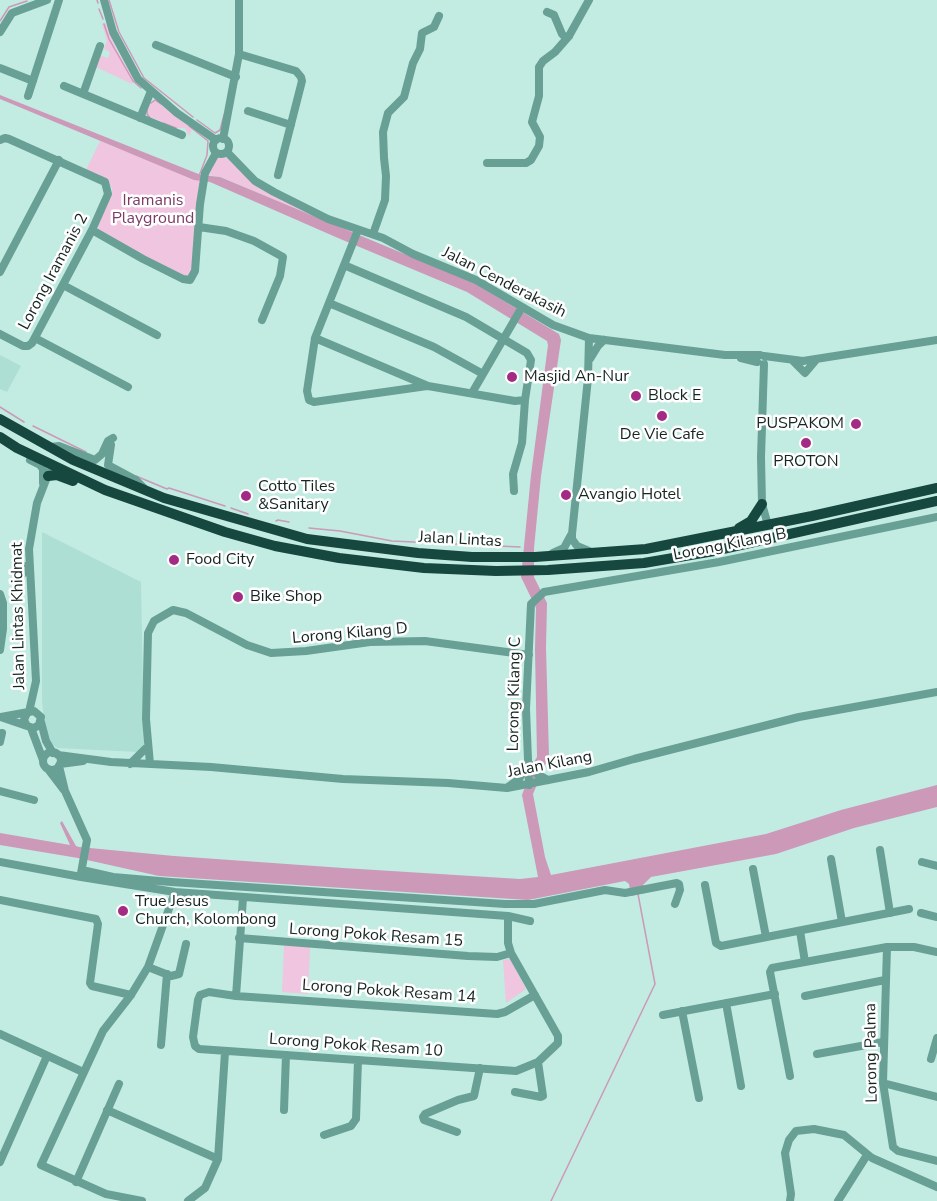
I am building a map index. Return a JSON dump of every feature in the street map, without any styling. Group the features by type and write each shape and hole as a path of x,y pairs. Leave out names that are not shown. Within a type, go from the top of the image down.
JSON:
{"highway":[{"name":"Jalan Lintas","path":"0,419 99,472 224,517 307,539 418,553 472,557 535,557 646,549 681,544 892,498 894,490 937,486"},
{"path":"0,425 53,454 52,464"},
{"name":"Jalan Lintas","path":"0,437 17,448 105,490 207,526 275,546 339,558 424,568 496,571 559,570 644,563 714,551 937,501"},
{"path":"99,472 105,483 186,514 207,526"},
{"path":"46,480 57,475 90,488 105,490"},
{"path":"892,498 897,507 903,508"},
{"path":"730,532 751,520 762,504"},
{"path":"768,525 773,531 783,536"},
{"path":"681,544 707,544 712,546 714,551"}],"street":[{"path":"0,32 12,13 34,2 47,0"},
{"path":"28,96 59,0"},
{"path":"104,0 119,46 138,79 151,91 229,145 227,152 216,153"},
{"path":"216,153 213,147 220,140 237,77 239,0"},
{"path":"487,163 526,163 531,160 539,146 540,137 532,122 538,96 539,67 569,36 589,0"},
{"path":"547,12 554,15 562,34 565,37 569,36"},
{"path":"373,234 385,200 384,132 388,113 404,97 412,63 420,49 422,33 434,27 440,16"},
{"path":"156,45 237,77"},
{"path":"83,94 100,46"},
{"path":"239,54 300,74 302,81 278,175"},
{"path":"0,68 33,81"},
{"path":"64,86 182,135"},
{"path":"140,118 151,91"},
{"path":"248,111 291,125"},
{"path":"0,140 9,139 59,160 0,272"},
{"name":"Jalan Cenderakasih","path":"227,152 248,175 263,187 357,232 373,234 476,280 521,309 553,325 589,338 761,360 790,360"},
{"path":"92,230 143,259 183,279 190,280 195,271 203,182 205,173 216,153"},
{"name":"Lorong Iramanis 2","path":"0,336 23,346 28,346 35,338 92,230 108,194 105,182 59,160"},
{"path":"199,227 226,231 283,257 280,276 262,320"},
{"path":"357,232 315,338 307,391 309,400 314,402 428,386"},
{"path":"344,265 466,317 530,356 522,443 513,474 514,491"},
{"path":"63,285 157,335"},
{"path":"329,303 434,346 483,374"},
{"path":"472,393 521,309"},
{"path":"35,338 128,387"},
{"path":"315,338 428,386 515,401 525,400"},
{"path":"589,338 590,359 572,539 577,546 596,553"},
{"path":"590,359 604,340"},
{"path":"790,360 817,359 937,340"},
{"path":"790,360 805,373 817,359"},
{"path":"761,360 762,504 768,525"},
{"path":"51,447 59,446 95,460 102,454 108,441 113,438"},
{"path":"99,472 111,445 108,465 136,480 148,491"},
{"path":"17,448 40,465 46,480"},
{"name":"Jalan Lintas Khidmat","path":"28,713 36,681 29,549 33,521 52,464"},
{"name":"Lorong Kilang B","path":"531,604 544,592 719,562 937,517"},
{"path":"535,557 550,555 562,549 572,534"},
{"path":"16,576 24,573 29,549"},
{"path":"0,594 3,603 0,650"},
{"name":"Lorong Kilang C","path":"529,785 526,709 531,604"},
{"name":"Lorong Kilang D","path":"147,747 146,686 149,629 154,621 172,610 182,611 251,647 272,653 369,642 425,641 529,655"},
{"path":"36,681 40,718 46,741 56,754 65,791 86,836 87,844 81,874"},
{"name":"Jalan Kilang","path":"56,754 130,764 242,769 351,779 507,788 550,781 799,717 937,692"},
{"path":"0,717 34,711 40,718"},
{"path":"28,713 24,720 29,727 43,764 65,791"},
{"path":"0,717 29,727 37,727 40,718"},
{"path":"130,764 147,747"},
{"path":"147,747 148,764"},
{"path":"147,747 161,765"},
{"path":"43,760 46,754 56,754"},
{"name":"Jalan Kilang","path":"59,765 88,760"},
{"path":"528,762 531,769 550,781"},
{"path":"507,788 519,779 528,762"},
{"path":"48,769 53,770 59,765"},
{"path":"0,791 34,800"},
{"path":"880,850 891,913"},
{"path":"831,860 842,922"},
{"path":"0,862 81,874 175,892 508,916 530,921"},
{"path":"922,862 937,866"},
{"path":"753,869 766,937"},
{"path":"81,874 505,904 534,904 605,890 625,893 677,883 680,890 675,904"},
{"path":"705,885 718,945 909,909"},
{"path":"142,1201 106,1194 40,1165 103,1031 131,995 148,966 175,892"},
{"path":"236,996 243,898"},
{"path":"0,900 96,918 98,924 90,983 92,986 131,995"},
{"path":"921,913 937,917"},
{"path":"508,916 508,943 511,953 535,995"},
{"path":"800,931 805,962"},
{"name":"Lorong Pokok Resam 15","path":"239,938 468,956 497,957 511,953"},
{"path":"148,966 171,976 179,974 186,944"},
{"path":"790,1076 770,970 887,947 914,947 937,952"},
{"name":"Lorong Palma","path":"887,947 883,1096 894,1149 937,1161"},
{"path":"161,1045 167,974"},
{"path":"805,996 885,980"},
{"name":"Lorong Pokok Resam 14","path":"200,995 209,992 236,996 497,1014 535,995"},
{"path":"663,1015 775,994"},
{"name":"Lorong Pokok Resam 10","path":"200,995 193,1037 195,1046 200,1049 516,1071 538,1062 558,1043 558,1036 535,995"},
{"path":"726,1003 741,1086"},
{"path":"682,1011 699,1098"},
{"path":"0,1034 82,1072"},
{"path":"932,1059 937,1038"},
{"path":"818,1054 883,1042"},
{"path":"188,1201 205,1188 218,1160 225,1052"},
{"path":"284,1110 286,1055"},
{"path":"0,1162 47,1056"},
{"path":"324,1135 351,1126 356,1119 358,1060"},
{"path":"514,1092 543,1096 538,1062"},
{"path":"457,1132 424,1120 423,1117 425,1114 458,1100 474,1096 480,1068"},
{"path":"883,1083 937,1097"},
{"path":"76,1182 119,1084"},
{"path":"107,1110 218,1160"},
{"path":"790,1201 785,1153 791,1136 796,1131 814,1129 844,1135 854,1141 867,1155 899,1172 937,1187"},
{"path":"838,1201 867,1155"}],"shaded area":[{"path":"0,95 201,175 220,177 474,283 559,334 561,340 541,476 534,548 534,577 547,603 549,756 533,794 545,857 551,875 766,834 841,810 937,785 937,807 854,828 776,854 651,877 643,885 645,893 631,896 629,884 625,881 528,900 159,876 78,858 0,845 0,833 70,845 60,823 62,821 76,846 79,847 343,868 520,879 538,877 522,795 537,757 536,608 521,577 531,475 548,345 547,341 467,292 210,182 194,180 0,99"},
{"path":"0,355 21,366 7,392 0,389"},
{"path":"42,532 141,582 144,746 138,752 57,748 51,743 45,726 42,702"}],"green space":[{"path":"106,23 116,48 134,80 132,84 96,67 99,55 108,58 110,52 104,49 107,41 102,24"},
{"path":"155,100 192,129 189,136 185,128 177,128 148,116 150,104"},
{"name":"Iramanis Playground","path":"100,141 200,181 191,276 185,277 99,232 97,223 112,188 106,180 86,170"},
{"path":"218,157 228,158 249,180 354,231 354,234 221,177 208,175"},
{"path":"284,945 310,947 308,994 282,992"},
{"path":"510,959 526,989 506,1003 503,960"}],"waterway":[{"path":"109,0 119,32 144,78 193,117"},
{"path":"0,21 9,7 27,1"},
{"path":"99,9 103,19"},
{"path":"104,24 109,39 133,81 141,88"},
{"path":"151,103 155,100 161,104"},
{"path":"147,110 150,118"},
{"path":"197,120 215,133 220,130 224,115"},
{"path":"163,123 176,128"},
{"path":"189,126 208,141 207,155 199,176"},
{"path":"0,407 24,422"},
{"path":"33,426 86,452"},
{"path":"136,476 167,489 225,506"},
{"path":"231,508 248,514"},
{"path":"276,521 289,522"},
{"path":"309,528 340,531 392,541 520,547"},
{"path":"551,1201 655,984 638,894"}],"place":[{"name":"Masjid An-Nur","path":"512,377"},
{"name":"Block E","path":"636,396"},
{"name":"De Vie Cafe","path":"662,416"},
{"name":"PUSPAKOM","path":"856,424"},
{"name":"PROTON","path":"806,443"},
{"name":"Avangio Hotel","path":"566,495"},
{"name":"Cotto Tiles &Sanitary","path":"246,496"},
{"name":"Food City","path":"174,560"},
{"name":"Bike Shop","path":"238,597"},
{"name":"True Jesus Church, Kolombong","path":"123,911"}]}
